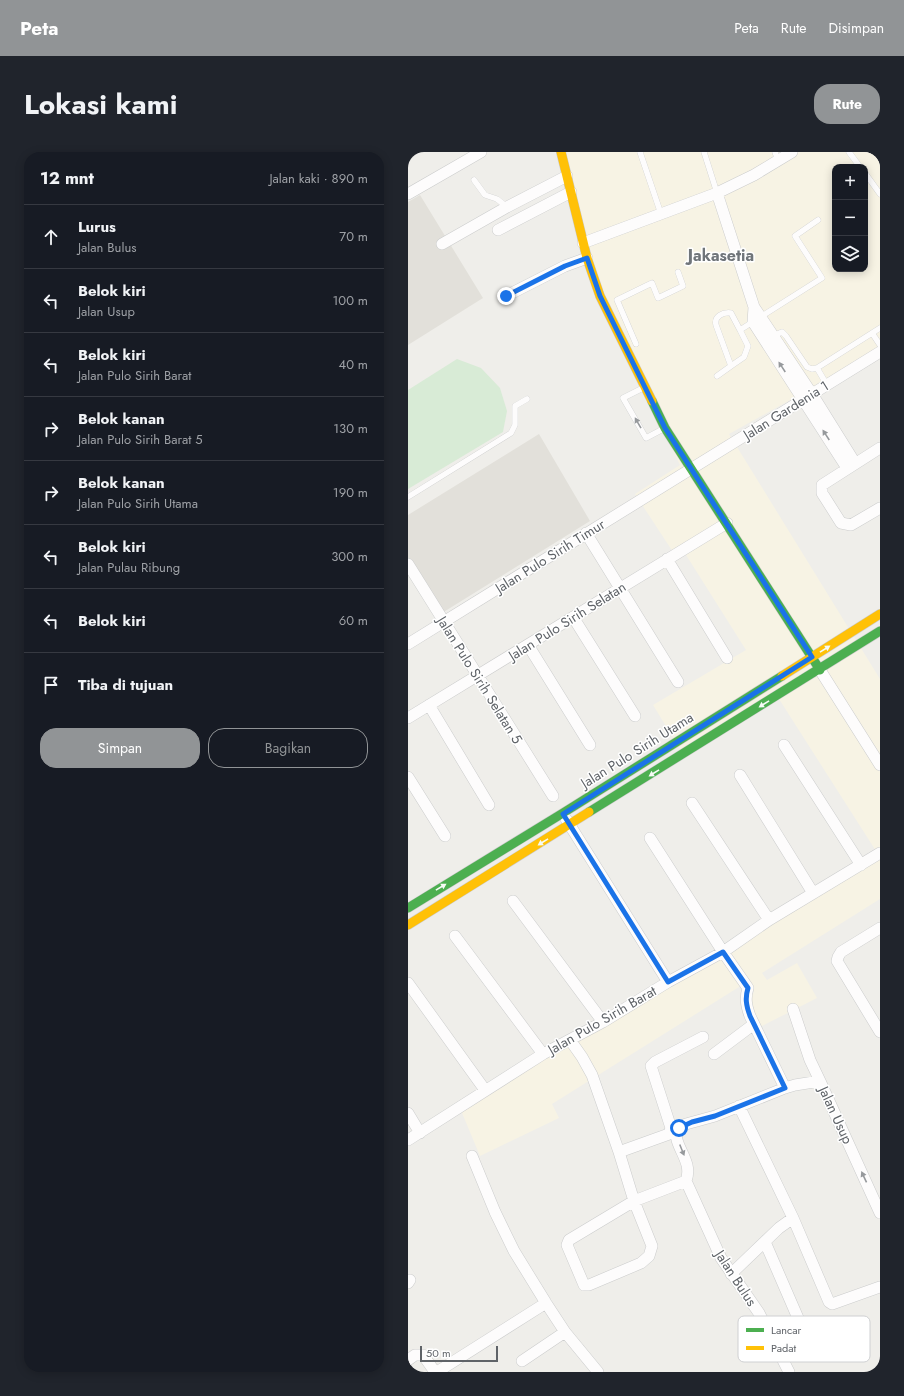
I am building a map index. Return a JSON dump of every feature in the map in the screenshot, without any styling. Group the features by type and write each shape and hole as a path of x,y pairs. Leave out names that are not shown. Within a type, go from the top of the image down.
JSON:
{"main road":[{"path":"561,152 587,258 600,296 665,428 820,670"},
{"name":"Jalan Pulo Sirih Utama","path":"408,908 563,814 880,614"},
{"path":"852,631 860,644"},
{"name":"Jalan Pulo Sirih Utama","path":"408,925 820,670 880,631"},
{"path":"772,682 779,694"}],"street":[{"path":"408,194 481,152"},
{"path":"583,243 717,193 754,175 777,156 792,152"},
{"path":"442,244 507,207 567,176"},
{"path":"498,230 571,192"},
{"path":"717,193 757,320 851,466"},
{"path":"506,296 565,266 587,258"},
{"path":"757,320 773,336 808,397"},
{"name":"Jalan Gardenia 1","path":"692,469 880,352"},
{"path":"880,448 822,485 822,493 841,523 851,525 880,508"},
{"name":"Jalan Pulo Sirih Timur","path":"408,644 692,469"},
{"name":"Jalan Pulo Sirih Selatan","path":"408,718 726,523"},
{"path":"586,533 678,682"},
{"path":"667,560 727,658"},
{"name":"Jalan Pulo Sirih Selatan 5","path":"408,564 412,577 444,622 553,796"},
{"path":"573,617 635,716"},
{"path":"528,645 590,745"},
{"path":"820,670 880,765"},
{"path":"429,706 489,805"},
{"path":"784,745 861,865"},
{"path":"740,775 813,893"},
{"path":"408,777 445,836"},
{"path":"692,803 769,920"},
{"path":"563,814 668,982"},
{"path":"650,838 723,952 748,988 746,1003 754,1024 785,1088"},
{"name":"Jalan Pulo Sirih Barat","path":"408,1140 543,1054 603,1022 668,982 723,952 769,920 880,853"},
{"path":"513,901 603,1022"},
{"path":"880,928 842,952 838,957 838,961 880,1032"},
{"path":"456,936 543,1054"},
{"path":"408,983 485,1090"},
{"path":"793,1008 810,1060 820,1081"},
{"path":"714,1054 754,1024"},
{"path":"619,1152 669,1134 671,1128 651,1066 655,1062 703,1036"},
{"path":"570,1040 592,1075 619,1152 634,1201 652,1246 649,1256 641,1263 589,1285 584,1285 567,1245 569,1240 634,1201 686,1182"},
{"name":"Jalan Usup","path":"785,1088 820,1081 880,1212"},
{"name":"Jalan Bulus","path":"761,1316 721,1258 686,1182 688,1165 677,1137 677,1130 686,1124 715,1116 785,1088"},
{"path":"739,1106 793,1218 829,1302 835,1304 880,1287"},
{"path":"408,1114 420,1133"},
{"path":"472,1156 495,1212 514,1251 565,1332 598,1372"},
{"path":"731,1274 764,1242 793,1218"},
{"path":"764,1242 797,1316"},
{"path":"412,1357 422,1355 436,1372 546,1303"},
{"path":"522,1361 565,1332"},
{"name":"Jalan Bulus","path":"784,1362 789,1372"}],"lane":[{"path":"640,152 661,214"},
{"path":"704,152 717,193"},
{"path":"849,152 858,164"},
{"path":"868,177 878,187 880,194"},
{"path":"474,180 485,195 496,199 507,207"},
{"path":"740,330 822,278 796,236 818,220"},
{"path":"636,344 616,300 652,283 658,298 683,286 678,272"},
{"path":"717,376 744,357 748,346 731,314 723,314 716,320 716,325 731,366"},
{"path":"616,328 627,323"},
{"path":"773,336 782,332 807,366 812,369 816,368 880,328"},
{"path":"872,333 880,345"},
{"path":"816,368 827,385"},
{"path":"645,387 624,398 646,438 665,428"},
{"path":"408,497 512,432 515,425 515,406 527,399"}],"shaded area":[{"path":"557,152 880,152 880,350 729,434 880,679 880,899 762,973 767,980 797,963 817,998 760,1027 749,1006 750,998 754,992 747,982 552,1104 559,1118 480,1156 460,1108 876,851 779,699 683,754 653,705 746,650 681,547 673,552 635,494 680,465 601,304"},
{"path":"420,195 483,298 408,345 408,202"},
{"path":"539,434 590,521 442,613 408,558 408,515"}],"green space":[{"path":"457,359 481,368 500,388 507,411 503,432 408,489 408,390"}],"traffic: fast":[{"path":"652,401 665,428 820,670"},
{"path":"589,812 880,631"},
{"path":"408,908 782,676"}],"traffic: slow":[{"path":"561,152 587,258 600,296 652,401"},
{"path":"782,676 880,614"},
{"path":"408,925 589,812"}],"district":[{"name":"Jakasetia","path":"721,255"}],"route":[{"path":"506,296 565,266 587,258 600,296 665,428 812,657 563,814 668,982 723,952 748,988 746,1003 750,1016 785,1088 715,1116 686,1124 679,1128"}]}
